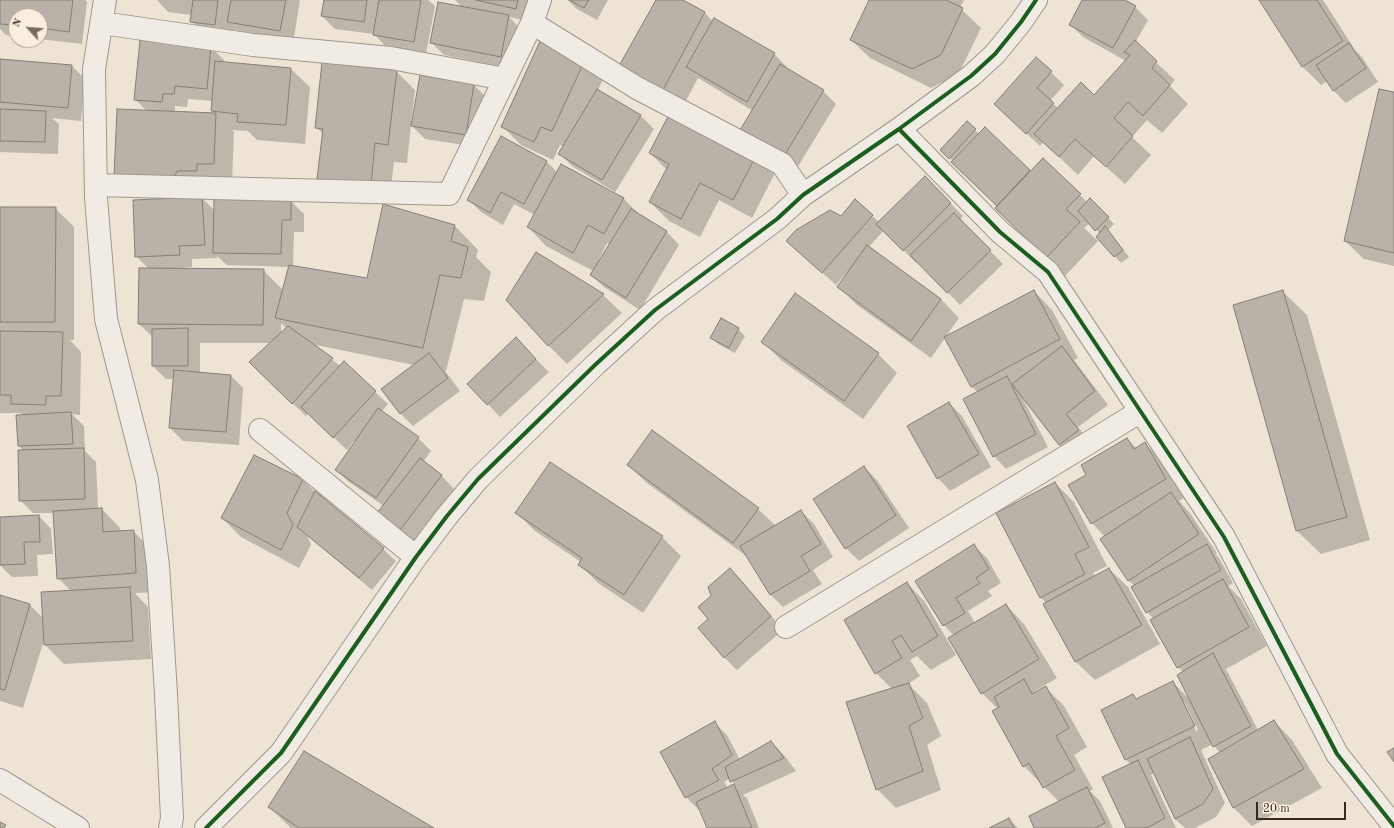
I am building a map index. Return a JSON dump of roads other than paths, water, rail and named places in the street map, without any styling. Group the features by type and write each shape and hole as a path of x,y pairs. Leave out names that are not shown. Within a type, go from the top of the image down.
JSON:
{"street":[{"path":"106,0 94,69 96,185 106,319 147,480 158,566 172,818 170,828"},
{"path":"96,185 449,194 532,23 540,0"},
{"path":"206,828 281,753 416,557 446,516 478,479 595,365 655,310 777,219 803,196 899,129 971,76 995,54 1021,22 1036,0"},
{"path":"102,23 253,45 391,58 505,79"},
{"path":"532,23 637,88 782,164 803,196"},
{"path":"899,129 1000,232 1048,272 1224,537 1337,754 1394,826"},
{"path":"786,627 1141,411"},
{"path":"260,430 416,557"},
{"path":"0,780 78,828"}]}
